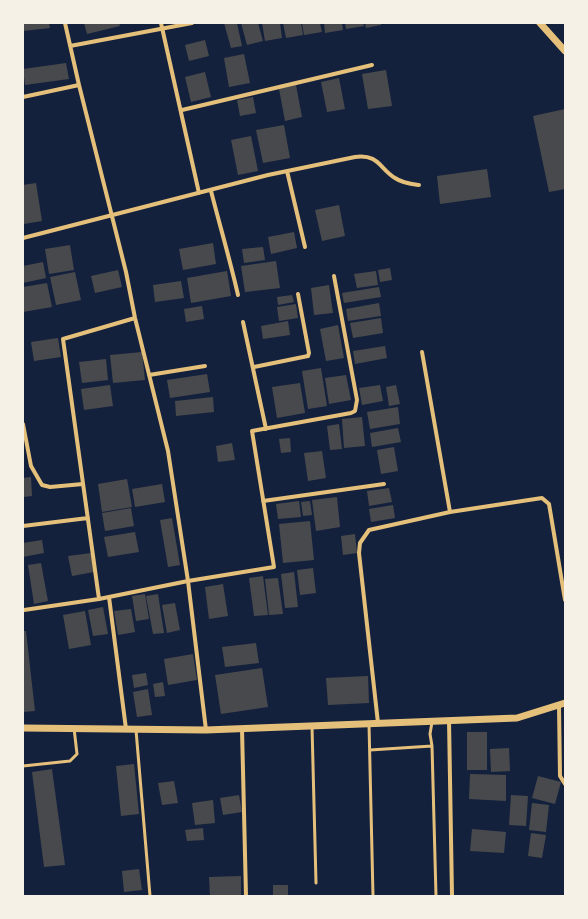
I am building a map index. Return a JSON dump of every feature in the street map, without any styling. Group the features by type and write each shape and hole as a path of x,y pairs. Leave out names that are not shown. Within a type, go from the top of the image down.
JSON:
{"street":[{"path":"65,23 168,450 188,581 206,730"},
{"path":"160,23 182,110 199,193"},
{"path":"70,46 192,23"},
{"path":"540,23 565,51"},
{"path":"182,110 372,65"},
{"path":"23,97 79,85"},
{"path":"23,238 287,171 362,156 374,158 395,178 419,185"},
{"path":"287,171 305,247"},
{"path":"211,191 223,238 229,253 238,295"},
{"path":"24,610 99,599 188,581 274,568 252,431 351,414 355,411 357,400 334,276"},
{"path":"254,367 308,356 309,353 298,294"},
{"path":"99,599 63,339 135,318"},
{"path":"243,322 254,367 266,429"},
{"path":"422,352 450,512"},
{"path":"149,374 205,366"},
{"path":"23,424 31,466 42,485 50,487 83,484"},
{"path":"263,501 384,484"},
{"path":"378,723 359,553 360,543 369,530 450,512 537,498 546,500 549,504 565,600"},
{"path":"23,526 88,518"},
{"path":"109,597 126,729"},
{"path":"23,728 206,730 517,718 562,705 560,776 565,784"},
{"path":"449,720 452,896"},
{"path":"242,729 246,896"}],"lane":[{"path":"432,721 430,734 432,746 436,896"},
{"path":"369,724 373,896"},
{"path":"312,726 316,883"},
{"path":"23,766 70,761 77,754 74,728"},
{"path":"136,729 150,896"},
{"path":"370,750 432,746"}],"building":[{"path":"23,23 49,23 50,28 23,31"},
{"path":"84,23 119,23 120,26 87,34"},
{"path":"224,23 237,23 242,46 231,48"},
{"path":"241,23 258,23 263,41 247,45"},
{"path":"262,23 280,23 282,38 265,41"},
{"path":"283,23 301,23 303,35 286,38"},
{"path":"302,23 320,23 322,32 304,35"},
{"path":"324,23 342,23 343,30 325,33"},
{"path":"345,23 363,23 364,26 346,29"},
{"path":"365,23 381,23 381,25 366,28"},
{"path":"205,40 209,56 189,61 185,45"},
{"path":"244,54 250,83 229,87 224,58"},
{"path":"66,63 69,79 25,85 23,69"},
{"path":"386,70 392,106 368,109 362,74"},
{"path":"205,72 211,97 191,102 185,77"},
{"path":"339,78 345,109 327,112 321,82"},
{"path":"296,85 302,117 285,121 279,89"},
{"path":"253,97 256,113 240,116 237,100"},
{"path":"565,109 565,189 549,192 533,116"},
{"path":"284,125 290,158 263,163 256,130"},
{"path":"251,136 258,171 238,175 231,140"},
{"path":"487,169 491,197 440,204 437,176"},
{"path":"36,183 42,221 24,224 23,185"},
{"path":"339,205 345,236 322,241 315,210"},
{"path":"294,232 297,248 271,254 268,237"},
{"path":"213,243 216,264 183,270 179,249"},
{"path":"70,245 74,270 49,274 45,249"},
{"path":"263,247 265,260 244,263 242,249"},
{"path":"276,261 280,288 245,292 241,266"},
{"path":"43,262 46,278 23,283 23,266"},
{"path":"390,268 392,280 380,282 378,270"},
{"path":"118,270 122,287 95,293 91,276"},
{"path":"227,271 231,296 191,303 187,278"},
{"path":"376,271 378,285 357,288 354,274"},
{"path":"75,272 81,300 56,305 50,277"},
{"path":"181,281 184,298 155,302 153,285"},
{"path":"47,283 52,307 23,312 23,287"},
{"path":"329,285 333,313 314,315 311,288"},
{"path":"379,287 381,297 344,303 342,293"},
{"path":"292,295 294,302 278,305 277,297"},
{"path":"379,303 381,316 348,321 346,309"},
{"path":"296,304 298,318 279,321 277,307"},
{"path":"202,306 204,319 186,322 184,309"},
{"path":"381,318 383,333 353,338 350,323"},
{"path":"288,321 290,335 263,339 261,326"},
{"path":"338,325 344,358 326,361 320,329"},
{"path":"58,338 61,357 34,361 31,342"},
{"path":"385,346 387,358 355,364 353,351"},
{"path":"142,352 145,380 113,383 110,355"},
{"path":"106,359 108,380 82,383 79,362"},
{"path":"321,368 327,406 308,409 302,371"},
{"path":"207,374 210,392 170,398 167,380"},
{"path":"346,375 351,400 329,404 325,378"},
{"path":"300,383 305,413 277,418 272,387"},
{"path":"110,385 113,406 84,410 81,389"},
{"path":"380,385 383,401 362,405 359,388"},
{"path":"396,385 400,404 389,406 386,387"},
{"path":"213,397 214,412 176,416 175,401"},
{"path":"398,407 400,424 370,429 367,412"},
{"path":"362,417 365,446 344,448 342,419"},
{"path":"339,424 342,449 330,450 327,426"},
{"path":"398,428 401,442 372,447 370,433"},
{"path":"290,438 291,452 281,453 279,439"},
{"path":"232,443 235,460 218,462 216,446"},
{"path":"394,447 398,471 381,474 377,450"},
{"path":"322,451 326,478 308,481 304,453"},
{"path":"31,477 32,496 23,497 23,478"},
{"path":"127,479 132,507 102,512 98,484"},
{"path":"162,484 165,502 135,507 132,489"},
{"path":"389,488 392,502 369,506 367,491"},
{"path":"337,497 340,527 316,531 312,500"},
{"path":"299,501 301,517 278,519 276,504"},
{"path":"310,501 312,515 303,516 301,502"},
{"path":"393,505 395,518 371,522 369,509"},
{"path":"131,508 134,526 105,531 102,513"},
{"path":"172,518 180,565 168,567 160,520"},
{"path":"310,521 314,560 283,563 279,524"},
{"path":"135,532 139,552 108,557 104,537"},
{"path":"355,534 357,553 343,555 341,536"},
{"path":"42,540 44,553 23,557 23,543"},
{"path":"91,553 94,572 72,576 68,556"},
{"path":"41,563 48,601 34,604 28,565"},
{"path":"313,568 316,593 300,595 297,570"},
{"path":"294,572 298,607 285,608 281,574"},
{"path":"263,576 268,615 254,616 249,578"},
{"path":"278,578 283,614 269,615 265,579"},
{"path":"223,584 228,616 209,619 205,587"},
{"path":"145,594 149,619 136,621 132,596"},
{"path":"158,594 164,633 153,634 146,596"},
{"path":"175,603 180,630 167,633 162,605"},
{"path":"103,607 108,634 93,636 88,610"},
{"path":"131,609 135,632 118,635 114,611"},
{"path":"85,611 91,645 69,649 63,615"},
{"path":"23,631 26,631 35,711 23,712"},
{"path":"256,643 259,663 225,667 222,647"},
{"path":"193,654 197,680 168,685 164,659"},
{"path":"262,668 268,707 221,714 215,675"},
{"path":"146,673 148,685 134,688 132,675"},
{"path":"368,676 369,703 328,705 326,678"},
{"path":"163,682 165,696 155,697 153,684"},
{"path":"148,689 152,715 137,717 133,692"},
{"path":"467,732 487,732 487,770 467,770"},
{"path":"509,748 510,771 491,772 490,749"},
{"path":"134,764 139,814 121,816 116,766"},
{"path":"52,769 65,865 44,867 32,772"},
{"path":"470,774 506,775 506,801 469,799"},
{"path":"538,776 561,782 555,804 532,798"},
{"path":"174,781 178,803 162,805 158,783"},
{"path":"239,795 242,812 223,815 220,798"},
{"path":"511,795 528,796 526,826 509,825"},
{"path":"213,800 215,823 195,825 192,803"},
{"path":"532,803 549,805 546,832 529,830"},
{"path":"203,828 204,840 187,841 185,830"},
{"path":"472,829 506,832 504,853 470,851"},
{"path":"531,833 546,835 542,858 528,856"},
{"path":"139,869 142,890 124,892 122,871"},
{"path":"241,876 241,896 210,896 209,877"},
{"path":"273,885 288,885 288,896 273,896"}]}
